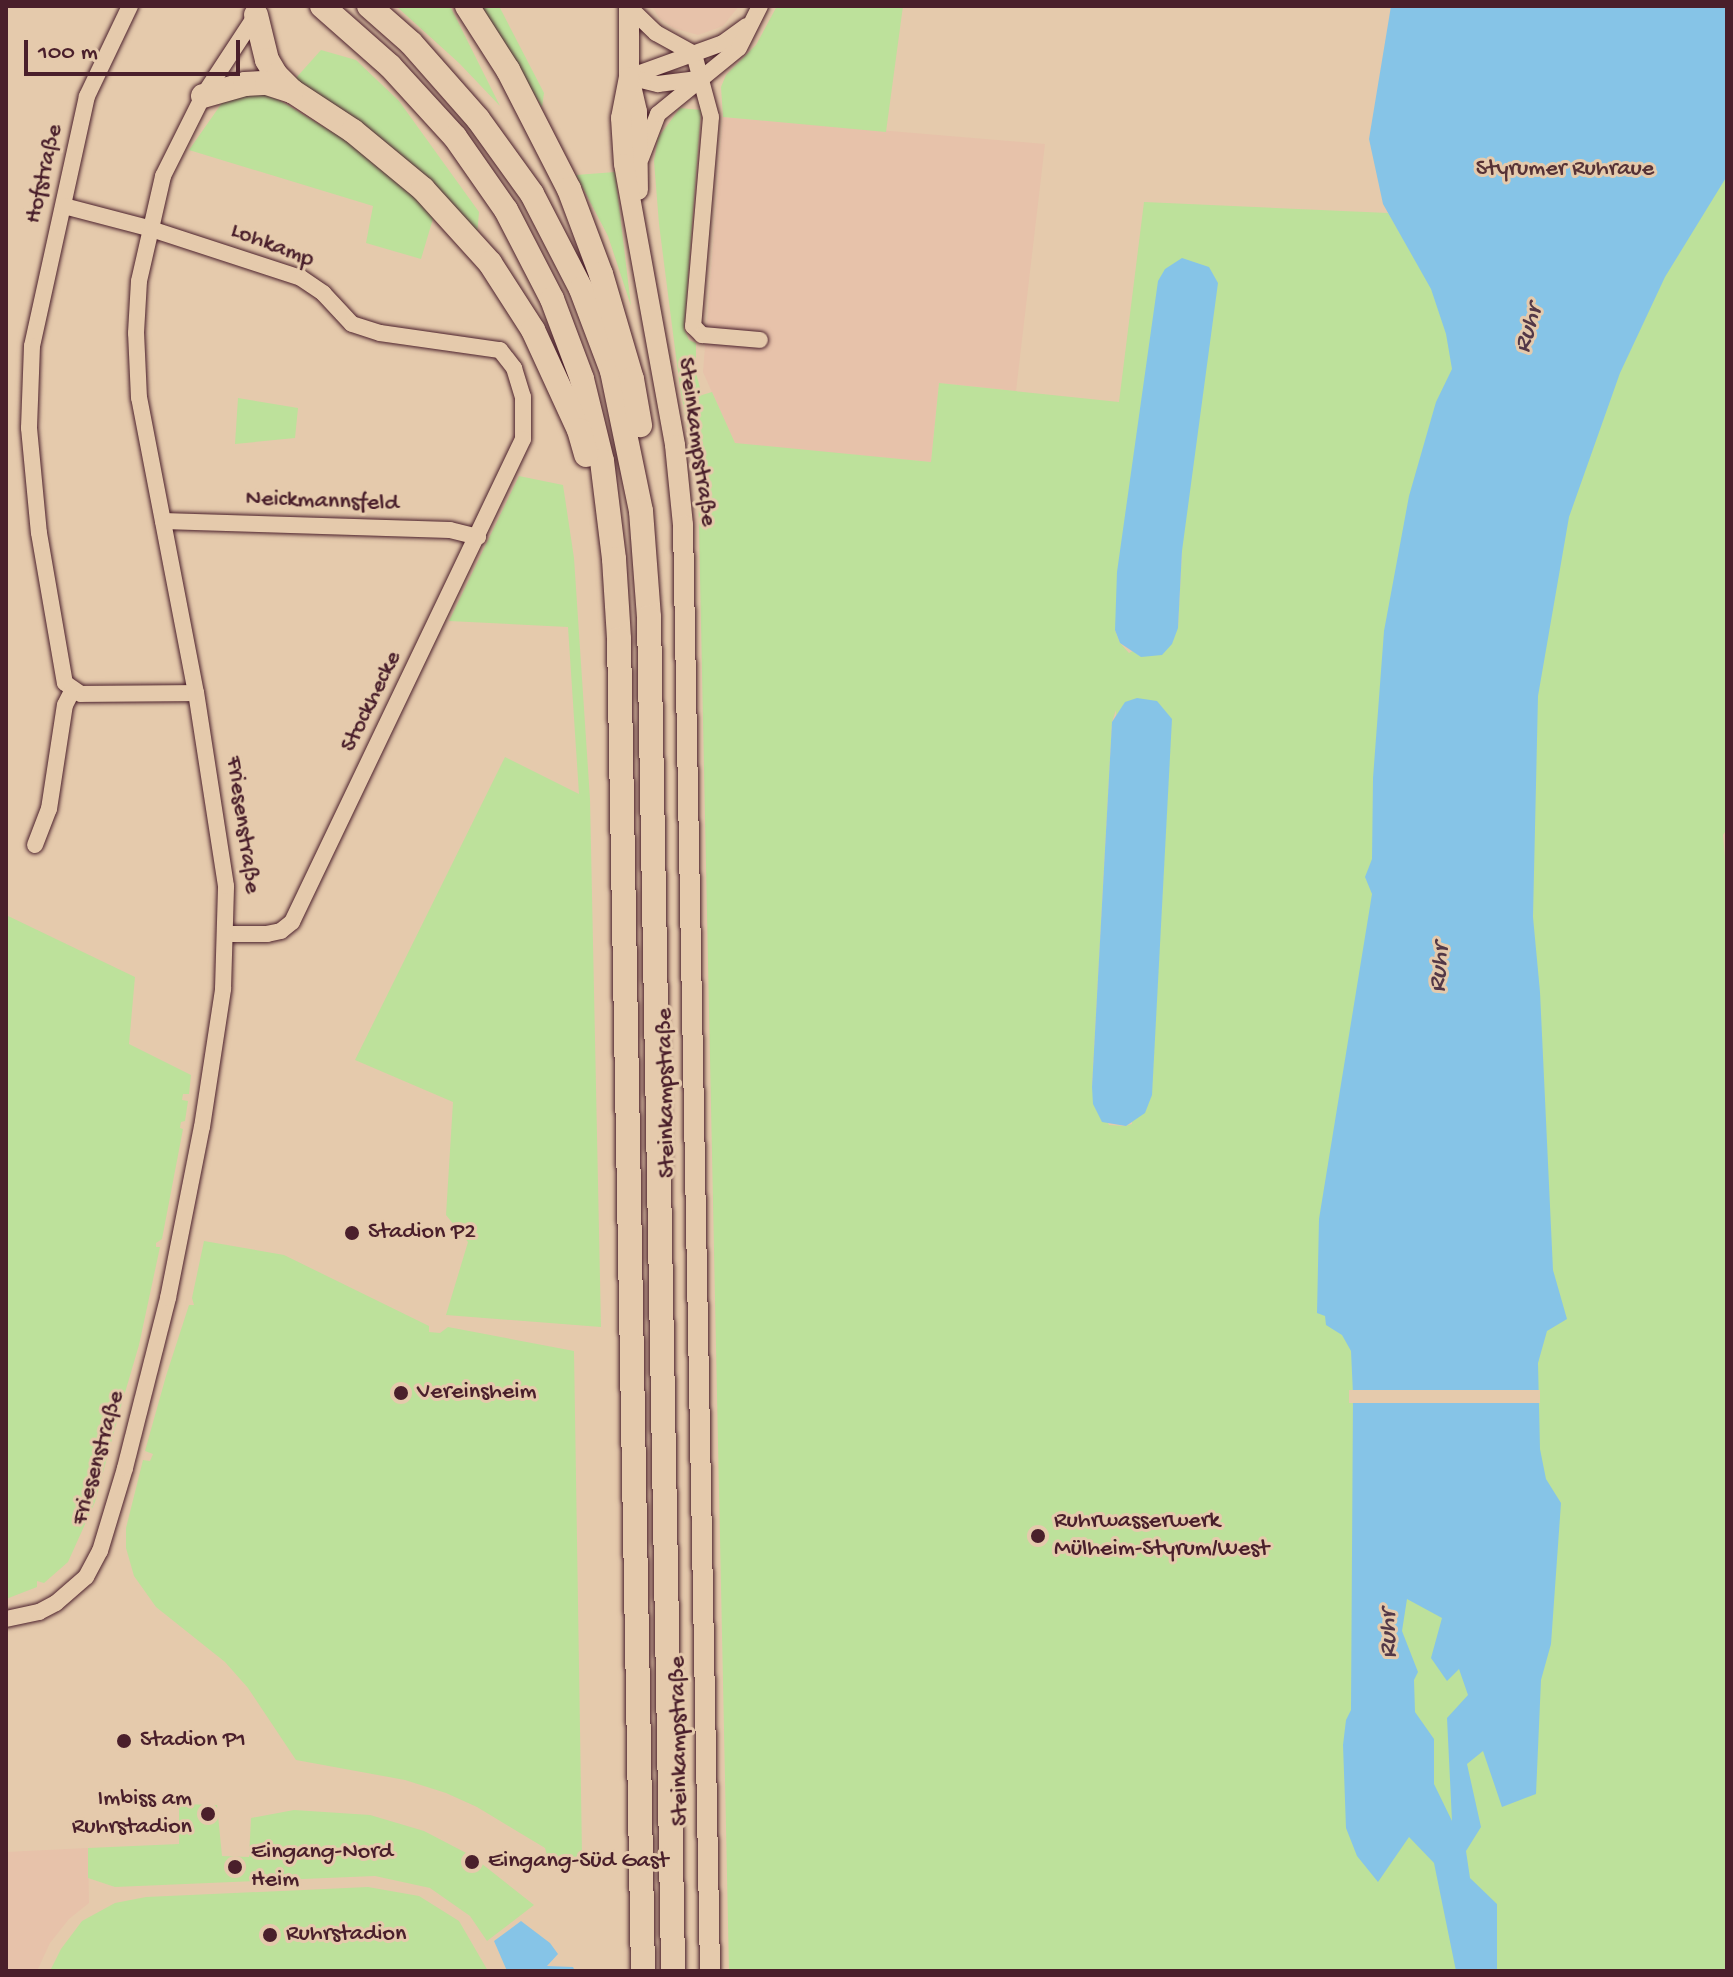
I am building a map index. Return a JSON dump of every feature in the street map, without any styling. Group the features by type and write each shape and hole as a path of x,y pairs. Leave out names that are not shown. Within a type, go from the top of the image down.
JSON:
{"highway":[{"path":"322,6 390,66 455,137 506,210 552,299 582,379 602,461 614,559 643,1971"},
{"path":"369,6 411,43 478,119 532,194 581,289 612,371 641,511"},
{"path":"467,6 508,70 569,189 601,274 632,379 641,432 641,511 649,617 673,1971"},
{"path":"259,10 267,60 292,91"},
{"path":"203,96 245,84 267,83 292,91 353,131 423,189 490,263 533,330 579,430 614,559"}],"main road":[{"name":"Steinkampstraße","path":"629,6 629,77 621,118 624,164 637,218 675,445 683,525 710,1971"},
{"name":"Steinkampstraße","path":"629,77 637,112 637,218"}],"street":[{"name":"Hofstraße","path":"72,691 65,683 39,533 29,428 32,346 87,96 130,6"},
{"path":"629,6 656,33 694,54"},
{"path":"639,166 648,134 658,114 739,48 760,6"},
{"name":"Friesenstraße","path":"6,1619 39,1612 56,1603 86,1577 100,1551 168,1298 202,1127 227,934 226,886 196,693 139,398 139,281 148,228 176,143 259,10"},
{"path":"629,77 723,43 751,23"},
{"name":"Steinkampstraße","path":"694,54 711,117 693,326 702,335 760,340"},
{"path":"629,77 658,84 701,78"},
{"name":"Lohkamp","path":"64,206 148,228 301,278 323,293 352,324 380,333 500,350 514,368 523,397 523,439"},
{"name":"Stockhecke","path":"227,934 267,934 281,931 292,922 523,439"},
{"name":"Neickmannsfeld","path":"163,521 450,530 478,537"},
{"path":"35,845 49,809 65,705 72,691 81,694 196,693"}],"shaded area":[{"path":"652,6 739,6 723,26 698,35 673,28 659,18"},
{"path":"723,117 1045,144 1016,391 939,383 931,462 735,444 703,372"},
{"path":"88,1848 89,1903 69,1919 50,1943 37,1971 6,1971 6,1852"}],"green space":[{"path":"396,6 450,6 500,106 459,63"},
{"path":"480,6 499,6 544,93 542,107"},
{"path":"777,6 903,6 886,132 723,117 721,87 726,75 756,45"},
{"path":"1727,6 1727,829 1723,835 1727,881 1727,1971 729,1971 698,481 680,388 659,224 654,161 658,138 680,108 701,110 684,329 689,340 696,343 696,373 702,395 712,392 735,443 931,462 939,383 1119,402 1144,202 1388,213 1417,262","holes":["1182,551 1178,628 1129,653 1120,643 1115,630","1116,710 1132,1124 1125,1126 1109,1125 1092,1088 1112,722"]},
{"path":"321,50 356,60 399,101 479,212 477,235 295,79"},
{"path":"259,92 281,101 352,144 435,212 421,259 366,243 373,206 189,150 224,100"},
{"path":"615,172 631,306 608,236 576,175"},
{"path":"238,398 298,408 295,438 235,444"},
{"path":"519,476 563,485 574,558 590,799 601,1327 446,1315 468,1242 446,1215 453,1102 355,1060 505,757 579,794 568,627 449,621"},
{"path":"6,915 135,977 129,1044 191,1075 189,1094 183,1094 182,1100 188,1101 185,1121 181,1122 180,1128 183,1129 162,1239 156,1243 156,1247 160,1247 139,1345 119,1413 115,1412 112,1418 117,1421 95,1502 68,1562 44,1583 37,1581 37,1587 6,1599"},
{"path":"204,1241 284,1255 429,1326 429,1332 440,1333 448,1327 574,1351 582,1855 572,1866 548,1859 545,1848 477,1807 446,1793 405,1780 296,1760 248,1688 225,1662 156,1607 134,1576 126,1548 126,1528 143,1460 150,1461 153,1454 145,1451 166,1376 189,1305 194,1305 192,1298"},
{"path":"179,1804 217,1805 222,1856 249,1857 251,1818 294,1810 370,1815 424,1831 472,1856 534,1905 487,1941 470,1916 430,1888 375,1876 115,1887 88,1878 88,1848 179,1844"},
{"name":"Ruhrstadion","path":"368,1887 419,1896 459,1921 488,1971 50,1971 61,1949 82,1921 115,1903 146,1897"}],"water":[{"name":"Styrumer Ruhraue","path":"1391,6 1727,6 1727,176 1665,277 1620,373 1569,517 1538,696 1533,917 1540,992 1553,1270 1567,1319 1547,1331 1538,1363 1540,1449 1546,1479 1561,1503 1551,1644 1541,1680 1536,1794 1502,1807 1483,1751 1467,1764 1481,1827 1466,1851 1470,1878 1497,1904 1497,1971 1456,1971 1434,1863 1409,1837 1378,1882 1357,1856 1346,1828 1343,1745 1346,1720 1351,1710 1353,1394 1351,1351 1342,1335 1326,1325 1325,1316 1317,1313 1319,1219 1372,894 1365,877 1372,859 1373,778 1384,631 1409,496 1436,402 1452,369 1446,334 1431,289 1383,204 1369,139","holes":["1407,1599 1442,1618 1431,1658 1447,1681 1459,1669 1468,1695 1447,1718 1452,1821 1434,1784 1434,1739 1415,1712 1414,1680 1418,1672 1402,1631"]},
{"path":"1182,258 1209,267 1218,283 1182,551 1178,628 1172,644 1162,655 1141,657 1120,643 1115,630 1117,572 1158,281 1165,269"},
{"path":"1137,698 1157,701 1172,719 1152,1095 1145,1113 1126,1126 1102,1122 1093,1104 1092,1087 1112,722 1125,702"},
{"path":"521,1921 550,1943 558,1954 547,1966 573,1967 575,1971 507,1971 494,1941"}],"pier":[{"path":"1349,1390 1540,1390 1540,1403 1349,1403"}],"place":[{"name":"Stadion P2","path":"352,1233"},
{"name":"Vereinsheim","path":"401,1393"},
{"name":"Ruhrwasserwerk Mülheim-Styrum/West","path":"1038,1536"},
{"name":"Stadion P1","path":"124,1741"},
{"name":"Imbiss am Ruhrstadion","path":"208,1814"},
{"name":"Eingang-Süd Gast","path":"472,1862"},
{"name":"Eingang-Nord Heim","path":"235,1867"},
{"name":"Ruhrstadion","path":"270,1935"}],"water label":[{"name":"Ruhr","path":"1530,329"},
{"name":"Ruhr","path":"1441,968"},
{"name":"Ruhr","path":"1390,1634"}]}
